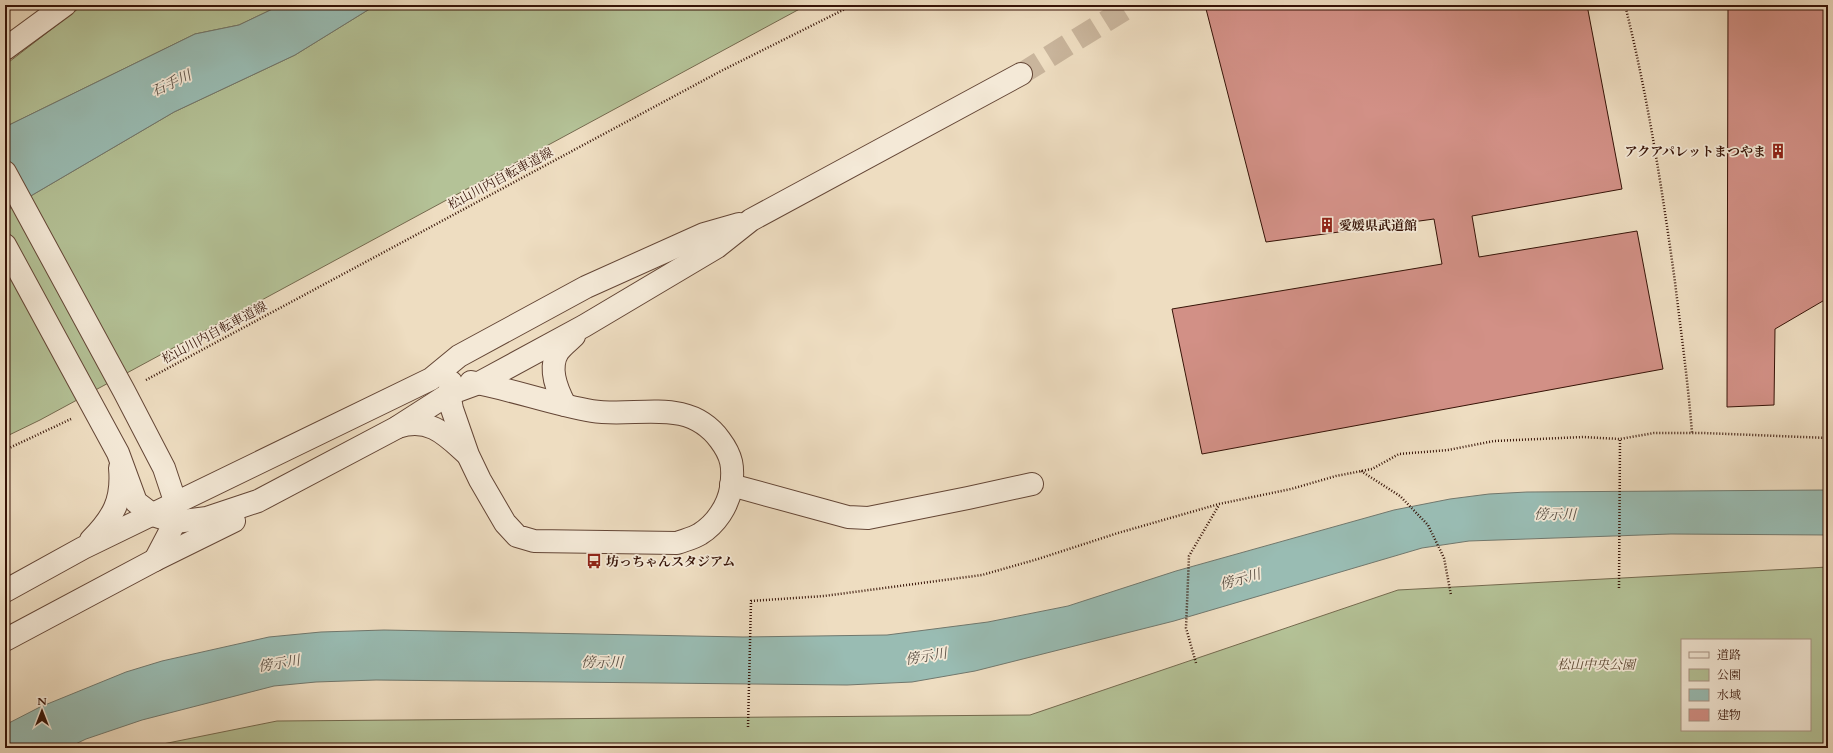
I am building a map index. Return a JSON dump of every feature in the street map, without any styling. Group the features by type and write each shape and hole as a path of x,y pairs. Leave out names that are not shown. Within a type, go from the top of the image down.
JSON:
{"street":[{"path":"5,49 65,5"},
{"path":"479,383 584,326 717,247 752,220 1021,74"},
{"path":"5,172 164,468 175,513"},
{"path":"396,428 444,384 459,356 586,287 704,234 752,220"},
{"path":"5,245 118,453 136,502 153,515"},
{"path":"565,405 558,392 553,371 558,352 584,326"},
{"path":"155,560 175,513 226,479 444,384 479,383 546,402 594,411 666,412 691,416 711,428 729,452 733,471 730,494 717,520 699,535 677,543 534,541 517,536 505,523 468,455 444,384"},
{"path":"5,592 83,548 153,515 175,513 207,518 258,501 396,428 407,424 423,424 438,429 468,455"},
{"path":"83,548 106,526 118,505 120,477 118,453"},
{"path":"164,468 175,476 190,482 208,483 226,479"},
{"path":"731,485 848,517 868,518 1032,484"},
{"path":"5,640 155,560 235,520 258,501"}],"path":[{"name":"松山川内自転車道線","path":"158,373 721,70 853,5"},
{"path":"1625,5 1644,87 1664,200 1690,398 1692,433"},
{"path":"5,450 59,425"},
{"path":"748,727 751,601 824,596 982,575 1038,560 1118,532 1219,504 1291,489 1372,469 1398,454 1448,450 1494,441 1583,437 1620,439 1654,433 1828,438"},
{"path":"1619,588 1620,439"},
{"path":"1360,471 1400,496 1428,525 1444,558 1451,595"},
{"path":"1196,663 1186,628 1189,556 1219,504"}],"green space":[{"path":"83,5 281,5 239,25 195,34 5,127 5,65"},
{"path":"376,5 807,5 40,420 5,437 5,211 174,112 295,55"},
{"name":"松山中央公園","path":"1828,567 1828,748 143,748 277,721 1030,715 1398,590"}],"water":[{"name":"石手川","path":"281,5 376,5 295,55 174,112 5,211 5,127 195,34 239,25"},
{"name":"傍示川","path":"1828,490 1828,535 1671,534 1469,541 1422,548 1174,621 975,671 912,682 847,685 376,680 316,682 274,686 142,720 86,739 67,748 5,748 5,725 40,707 126,672 162,661 269,637 321,632 384,630 743,637 887,635 988,622 1068,606 1176,571 1394,510 1450,499 1489,494 1527,492"}],"building":[{"name":"愛媛県武道館","path":"1205,5 1587,5 1622,189 1472,216 1479,257 1637,231 1663,369 1202,454 1172,309 1442,264 1434,219 1266,242"},
{"name":"アクアパレットまつやま","path":"1728,5 1828,5 1828,298 1775,329 1774,405 1727,407"}],"tunnel":[{"path":"1021,74 1132,5"}],"place":[{"name":"アクアパレットまつやま","path":"1778,151"},
{"name":"愛媛県武道館","path":"1327,225"},
{"name":"坊っちゃんスタジアム","path":"594,561"}]}
